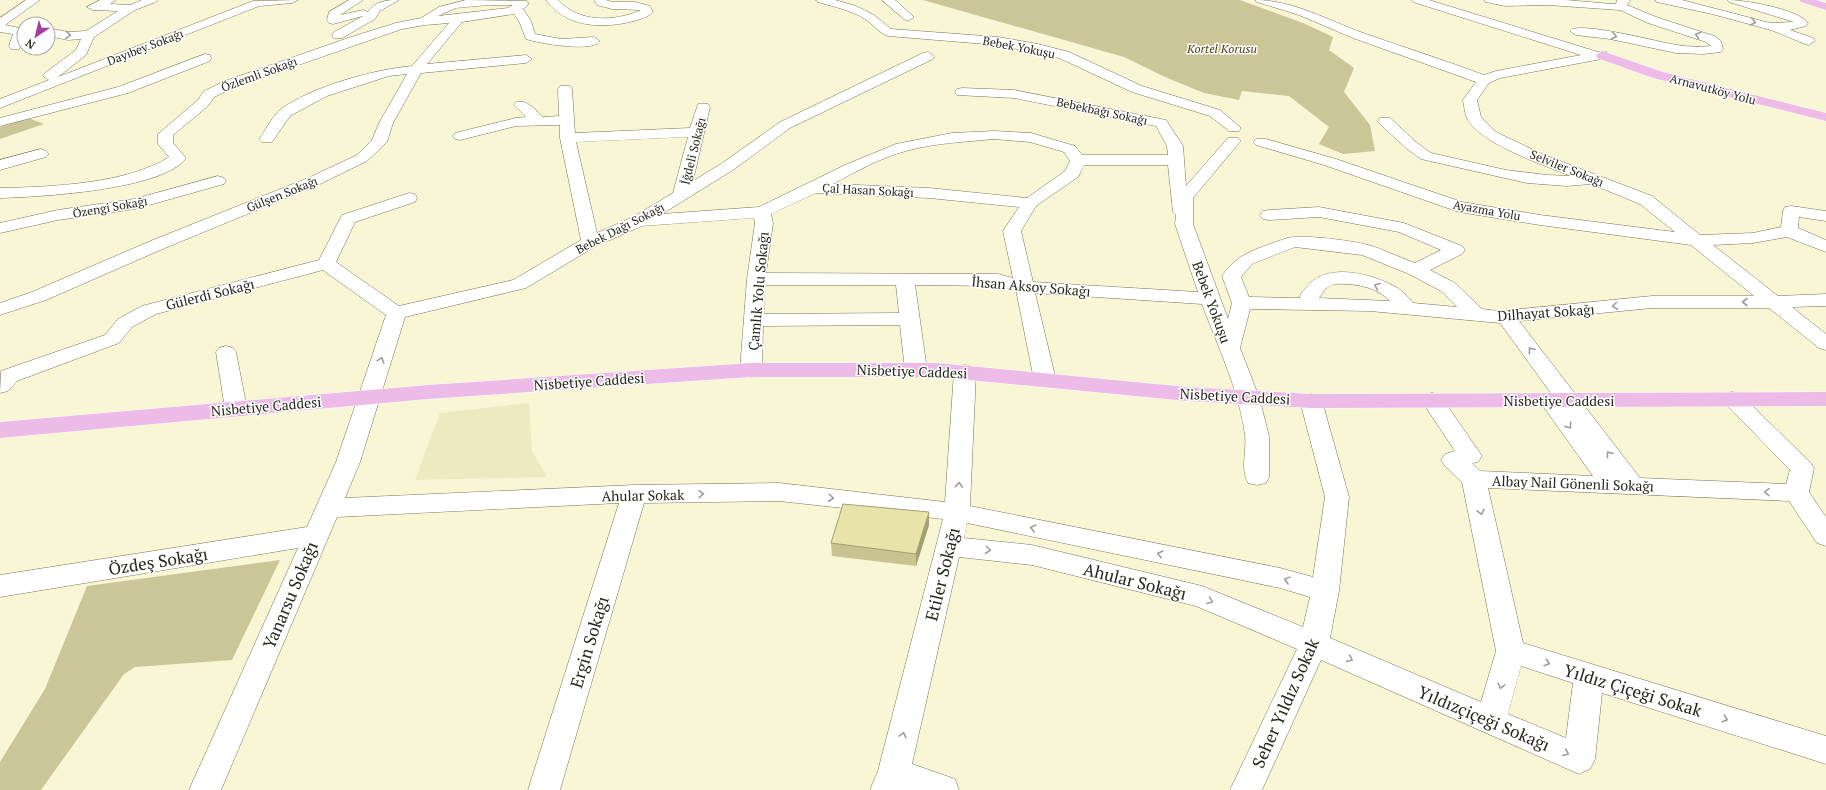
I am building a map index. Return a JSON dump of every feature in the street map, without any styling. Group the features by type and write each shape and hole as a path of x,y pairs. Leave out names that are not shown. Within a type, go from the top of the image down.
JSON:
{"main road":[{"path":"1806,0 1826,7"},
{"name":"Arnavutköy Yolu","path":"1595,52 1626,65 1658,75 1826,117"},
{"name":"Nisbetiye Caddesi","path":"0,430 369,397 751,370 916,370 965,372 1186,394 1311,400 1826,399"}],"street":[{"path":"0,23 34,0"},
{"path":"110,0 93,7 131,8"},
{"path":"56,34 68,36 89,35 131,8 152,0"},
{"name":"Dayıbey Sokağı","path":"0,104 257,3 292,0"},
{"path":"357,0 333,14 333,20 374,11 393,0"},
{"path":"425,21 432,14 454,5 515,0 520,6 530,36 534,38 571,43 594,41"},
{"path":"374,11 371,17 327,41 322,49 324,50 400,26 425,21 459,18 520,6 537,0"},
{"path":"552,0 556,6 573,16 589,22 632,18 647,12 646,8 638,5 611,6 600,0"},
{"name":"Bebek Yokuşu","path":"822,0 852,8 870,17 878,23 879,32 886,36 901,38 917,35 956,36 1038,48 1064,56 1137,89 1215,113 1245,134 1219,156 1185,198 1184,224 1210,298 1248,397 1257,436 1257,477"},
{"path":"888,0 908,17"},
{"path":"1261,0 1303,13 1357,35 1484,80 1496,75 1595,52"},
{"path":"1417,0 1595,52"},
{"path":"1442,0 1456,6 1563,31 1609,35 1675,49 1694,51 1717,49 1718,44 1710,39 1652,20 1622,3 1594,0"},
{"path":"1490,0 1500,3 1550,2 1603,9 1622,3"},
{"path":"1661,0 1685,4 1774,26 1795,27 1802,23 1797,18 1733,0"},
{"path":"1532,2 1555,14"},
{"name":"Gülşen Sokağı","path":"0,309 38,296 159,244 314,181 362,158 380,142 386,123 417,68 459,18"},
{"path":"0,23 16,22"},
{"path":"1774,26 1777,30 1809,41"},
{"path":"0,28 20,32 15,46"},
{"path":"1563,31 1595,52"},
{"path":"1563,31 1595,52"},
{"path":"1590,33 1581,35 1580,38 1595,52"},
{"path":"0,99 46,79 65,66 82,52 89,35"},
{"path":"940,40 982,44 998,41"},
{"name":"Özlemli Sokağı","path":"0,192 24,193 88,186 153,173 171,164 178,158 166,144 165,134 203,103 209,94 230,84 324,50"},
{"name":"Bebek Dağı Sokağı","path":"396,313 519,284 590,242 639,221 727,167 785,124 928,56"},
{"path":"0,122 123,90 205,58"},
{"path":"267,139 286,113 322,93 388,72 417,68 526,59"},
{"name":"Selviler Sokağı","path":"1484,80 1470,100 1474,118 1491,135 1537,157 1646,200 1826,344"},
{"path":"565,89 568,138 590,242"},
{"name":"Bebekbağı Sokağı","path":"962,92 1014,94 1161,123 1175,146 1177,183 1184,224"},
{"path":"521,105 539,121"},
{"name":"İğdeli Sokağı","path":"682,195 703,107"},
{"path":"460,136 516,122 566,120"},
{"path":"1385,121 1412,146 1426,156 1539,180 1566,182 1595,179"},
{"path":"568,138 698,132"},
{"name":"Ayazma Yolu","path":"1245,134 1459,207 1570,224 1696,240 1754,238 1789,231"},
{"path":"813,188 851,168 901,147 952,138 994,135 1031,138 1070,149 1077,160"},
{"path":"0,165 41,154"},
{"path":"1077,160 1176,160"},
{"path":"1045,380 1012,230 1030,203 1072,174 1077,160"},
{"name":"Özengi Sokağı","path":"0,228 58,216 135,204 218,181"},
{"name":"Çal Hasan Sokağı","path":"639,221 762,212 813,188 929,194 1030,203"},
{"path":"369,397 396,313 326,264 348,219 409,198"},
{"path":"1826,216 1791,211 1789,231 1826,247"},
{"name":"Çamlık Yolu Sokağı","path":"751,370 756,279 764,223 762,212"},
{"path":"1269,215 1319,212 1327,213 1404,228 1456,250 1416,270"},
{"path":"1229,349 1242,303 1231,276 1246,260 1293,242 1323,244 1366,250 1416,270 1448,287 1492,316 1559,400 1622,485"},
{"name":"Gülerdi Sokağı","path":"3,380 112,339 125,323 149,310 326,264"},
{"name":"İhsan Aksoy Sokağı","path":"756,279 998,280 1025,287 1210,298"},
{"path":"1313,304 1309,297 1313,289 1326,280 1346,279 1361,280 1392,293 1408,309"},
{"path":"905,280 916,370"},
{"name":"Dilhayat Sokağı","path":"1242,303 1370,305 1492,316 1652,302 1774,302 1826,300"},
{"path":"754,320 910,319"},
{"path":"226,352 236,409"},
{"name":"Etiler Sokağı","path":"890,781 957,512 965,372"},
{"name":"Yanarsu Sokağı","path":"205,790 348,462 369,397"},
{"path":"1732,399 1802,468 1796,493 1826,536"},
{"name":"Seher Yıldız Sokak","path":"1246,790 1314,644 1325,590 1337,497 1311,400"},
{"path":"1432,400 1470,456 1453,460 1474,480"},
{"name":"Albay Nail Gönenli Sokağı","path":"1510,651 1474,480 1796,493"},
{"name":"Ahular Sokak","path":"328,508 634,494 779,492 957,512"},
{"name":"Ergin Sokağı","path":"544,790 634,494"},
{"name":"Ahular Sokağı","path":"957,512 1280,578 1325,590"},
{"name":"Özdeş Sokağı","path":"0,586 316,535"},
{"name":"Ahular Sokağı","path":"949,546 1032,555 1202,598 1314,644"},
{"name":"Yıldızçiçeği Sokağı","path":"1314,644 1579,759 1589,676"},
{"path":"1491,721 1510,651"},
{"name":"Yıldız Çiçeği Sokak","path":"1510,651 1826,750"},
{"path":"890,781 943,790"}],"shaded area":[{"path":"529,403 532,451 547,477 415,480 440,413"}],"green space":[{"name":"Kortel Korusu","path":"923,0 1240,0 1303,23 1333,37 1329,50 1354,68 1344,92 1370,125 1375,151 1343,154 1319,144 1329,127 1289,96 1242,91 1239,100 1204,93 1165,77 1124,57"},
{"path":"28,118 44,124 0,139 0,127"},
{"path":"280,560 232,660 135,667 124,674 41,790 0,790 0,762 45,689 87,586"}],"building":[{"path":"843,504 929,512 916,554 831,543"}]}
